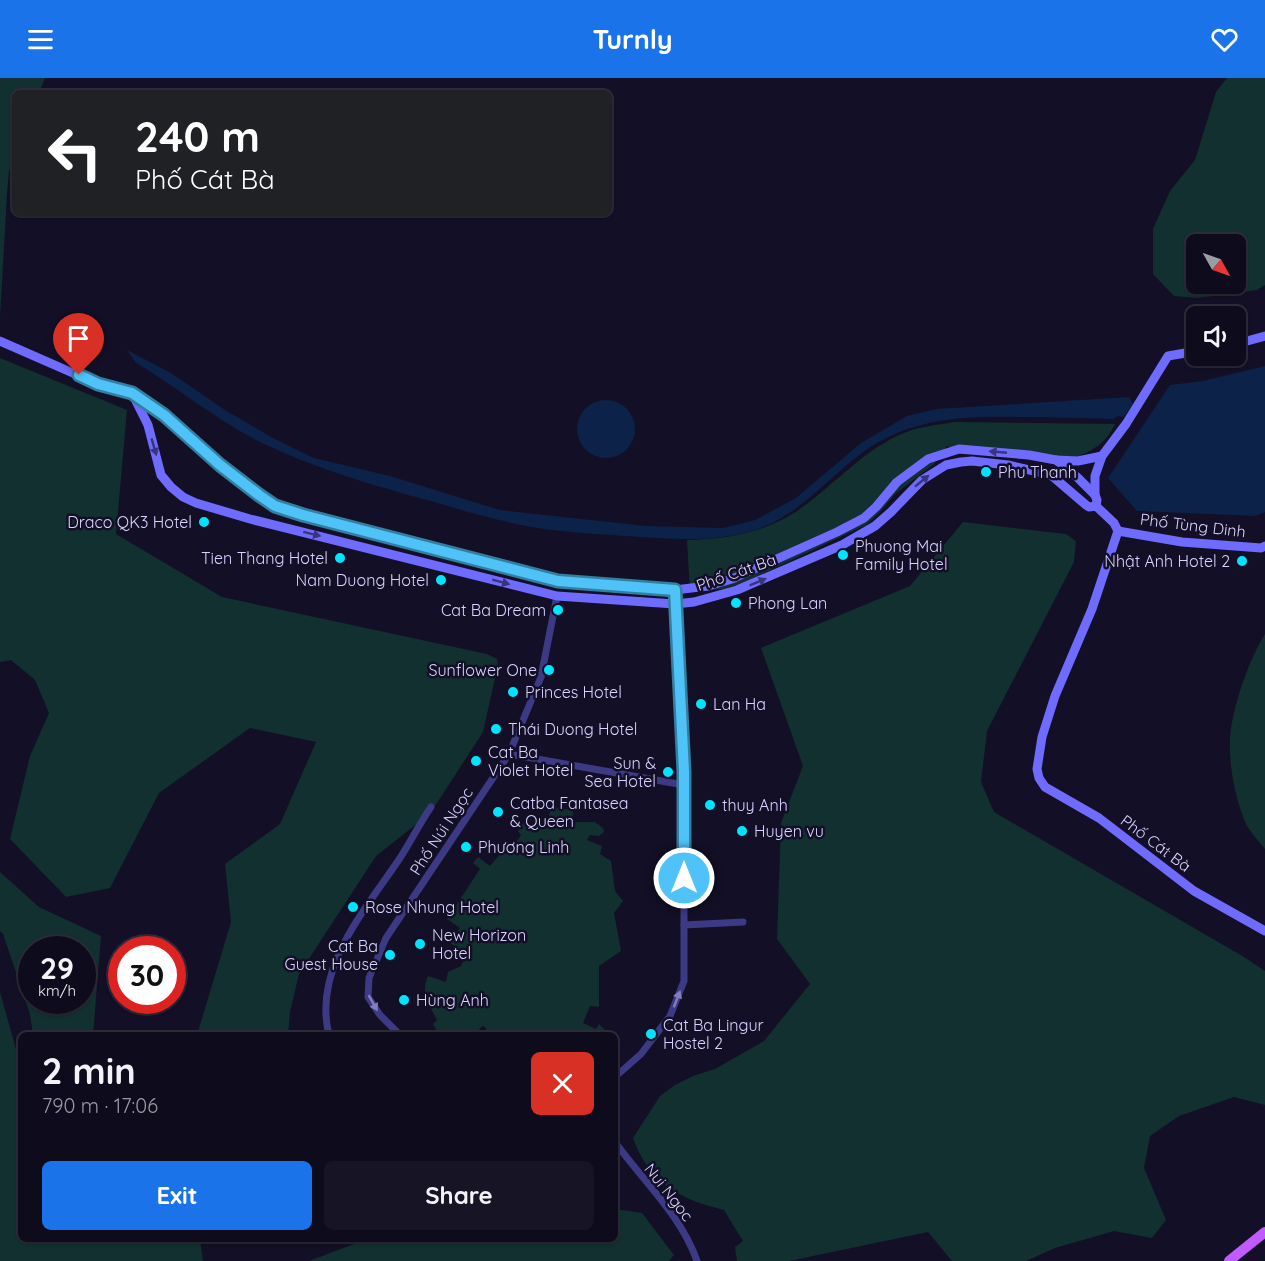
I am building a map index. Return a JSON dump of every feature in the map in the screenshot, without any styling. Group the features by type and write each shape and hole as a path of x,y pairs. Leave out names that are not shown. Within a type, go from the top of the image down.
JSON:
{"main road":[{"path":"1246,341 1265,336"},
{"path":"0,341 98,384 132,393"},
{"path":"1096,506 1095,476 1102,456 1140,403 1168,356 1186,353"},
{"name":"Phố Cát Bà","path":"132,393 164,415 220,465 275,506 558,581 675,590 708,586 732,579 823,539 864,518 897,482 928,459 959,449 1029,454 1056,460 1095,495"},
{"name":"Phố Cát Bà","path":"132,393 148,425 161,475 183,497 250,519 556,596 675,604 694,602 737,590 829,551 875,526 922,480 946,465 972,461 1008,465 1051,475 1086,505 1096,506 1114,523 1118,531 1092,609 1055,696 1042,737 1037,769 1039,778 1045,787 1099,818 1194,891 1265,931"},
{"path":"942,453 946,465"},
{"path":"1051,475 1056,460 1078,461 1102,456"},
{"name":"Phố Tùng Dinh","path":"1118,531 1182,542 1261,548 1265,546"},
{"path":"823,539 829,551"},
{"path":"395,554 399,540"},
{"path":"556,596 558,581"},
{"path":"1229,1261 1265,1232"}],"street":[{"path":"618,1074 641,1054 670,1016 684,981 684,785 675,590"},
{"name":"Phố Núi Ngọc","path":"397,1032 380,1015 368,997 369,978 386,938 509,754 541,677 556,596"},
{"path":"509,754 684,785"},
{"path":"328,1032 327,995 338,955 355,922 401,856 431,807"},
{"path":"684,925 743,922"},
{"name":"Nui Ngoc","path":"618,1146 679,1222 697,1261"}],"green space":[{"path":"0,78 45,78 40,90 12,90 12,164 7,194 0,317"},
{"path":"1227,78 1265,78 1265,285 1257,290 1246,291 1246,234 1186,234 1186,294 1228,294 1198,298 1174,296 1153,274 1153,229 1170,191 1195,160 1216,92"},
{"path":"0,358 127,410 116,534 222,597 487,654 497,659 498,665 483,732 437,803 423,819 376,856 299,974 290,1012 288,1032 198,1032 231,922 225,864 280,824 316,742 250,728 159,793 110,888 66,897 10,839 30,756 49,713 35,680 11,660 0,662"},
{"path":"954,422 1115,424 1100,444 1079,456 1074,467 979,452 964,452 947,446 934,464 895,494 866,525 747,581 723,589 690,592 687,540 730,536 771,525 797,511 864,456 893,438 914,429"},
{"path":"963,522 1066,534 1076,541 1074,562 987,731 981,782 994,812 1265,971 1265,1105 1234,1097 1179,1116 1150,1136 1144,1168 1166,1220 1152,1238 1114,1231 1055,1248 1026,1261 952,1261 928,1232 789,1261 737,1261 735,1247 743,1241 724,1210 693,1200 668,1187 648,1167 633,1138 660,1096 675,1085 715,1069 764,1041 810,984 777,939 781,823 803,766 761,648 910,586"},
{"path":"1265,634 1265,849 1245,823 1235,791 1230,751 1233,716 1237,702 1253,657"},
{"path":"551,807 573,810 572,822 595,822 603,828 604,832 599,836 590,835 587,840 602,846 600,854 611,861 615,891 623,901 614,913 621,951 599,966 599,1007 590,1006 583,1023 596,1029 599,1024 608,1032 487,1032 482,1026 477,1032 437,1032 433,1024 437,1020 426,999 426,982 428,976 446,982 448,972 461,966 466,955 449,942 460,928 447,919 480,869 473,863 478,857 490,866 509,844 514,845 521,835 518,831 523,823 547,825"},
{"path":"0,872 39,907 101,936 96,998 96,936 18,936 18,978 0,931"},
{"path":"0,992 18,1056 18,1242 200,1242 203,1261 0,1261"},
{"path":"30,1014 95,1014 93,1032 33,1032"},
{"path":"618,1209 642,1213 674,1255 669,1261 309,1261 357,1243 356,1242 618,1242"}],"water":[{"path":"127,350 171,373 225,410 273,438 314,458 390,476 500,510 646,526 723,528 755,520 796,498 861,443 907,416 936,409 1129,397 1133,404 1124,417 1118,416 1113,419 980,417 959,418 919,426 881,441 862,453 802,504 761,528 711,538 659,538 570,532 522,525 390,490 326,470 264,444 231,426 135,362"},
{"path":"1265,366 1265,512 1256,516 1137,511 1108,478 1170,385 1203,381"},
{"path":"606,400 617,402 630,413 635,429 633,440 622,453 606,458 595,456 582,445 577,429 579,418 590,405"}],"place":[{"name":"Phu Thanh","path":"986,472"},
{"name":"Draco QK3 Hotel","path":"204,522"},
{"name":"Phuong Mai Family Hotel","path":"843,555"},
{"name":"Tien Thang Hotel","path":"340,558"},
{"name":"Nhật Anh Hotel 2","path":"1242,561"},
{"name":"Nam Duong Hotel","path":"441,580"},
{"name":"Phong Lan","path":"736,603"},
{"name":"Cat Ba Dream","path":"558,610"},
{"name":"Sunflower One","path":"549,670"},
{"name":"Princes Hotel","path":"513,692"},
{"name":"Lan Ha","path":"701,704"},
{"name":"Thái Duong Hotel","path":"496,729"},
{"name":"Cat Ba Violet Hotel","path":"476,761"},
{"name":"Sun & Sea Hotel","path":"668,772"},
{"name":"thuy Anh","path":"710,805"},
{"name":"Catba Fantasea & Queen","path":"498,812"},
{"name":"Huyen vu","path":"742,831"},
{"name":"Phương Linh","path":"466,847"},
{"name":"Rose Nhung Hotel","path":"353,907"},
{"name":"New Horizon Hotel","path":"420,944"},
{"name":"Cat Ba Guest House","path":"390,955"},
{"name":"Hùng Anh","path":"404,1000"},
{"name":"Cat Ba Lingur Hostel 2","path":"651,1034"}],"route":[{"path":"79,375 98,384 132,393 164,415 220,465 275,506 558,581 675,590 684,772 684,878"}]}
